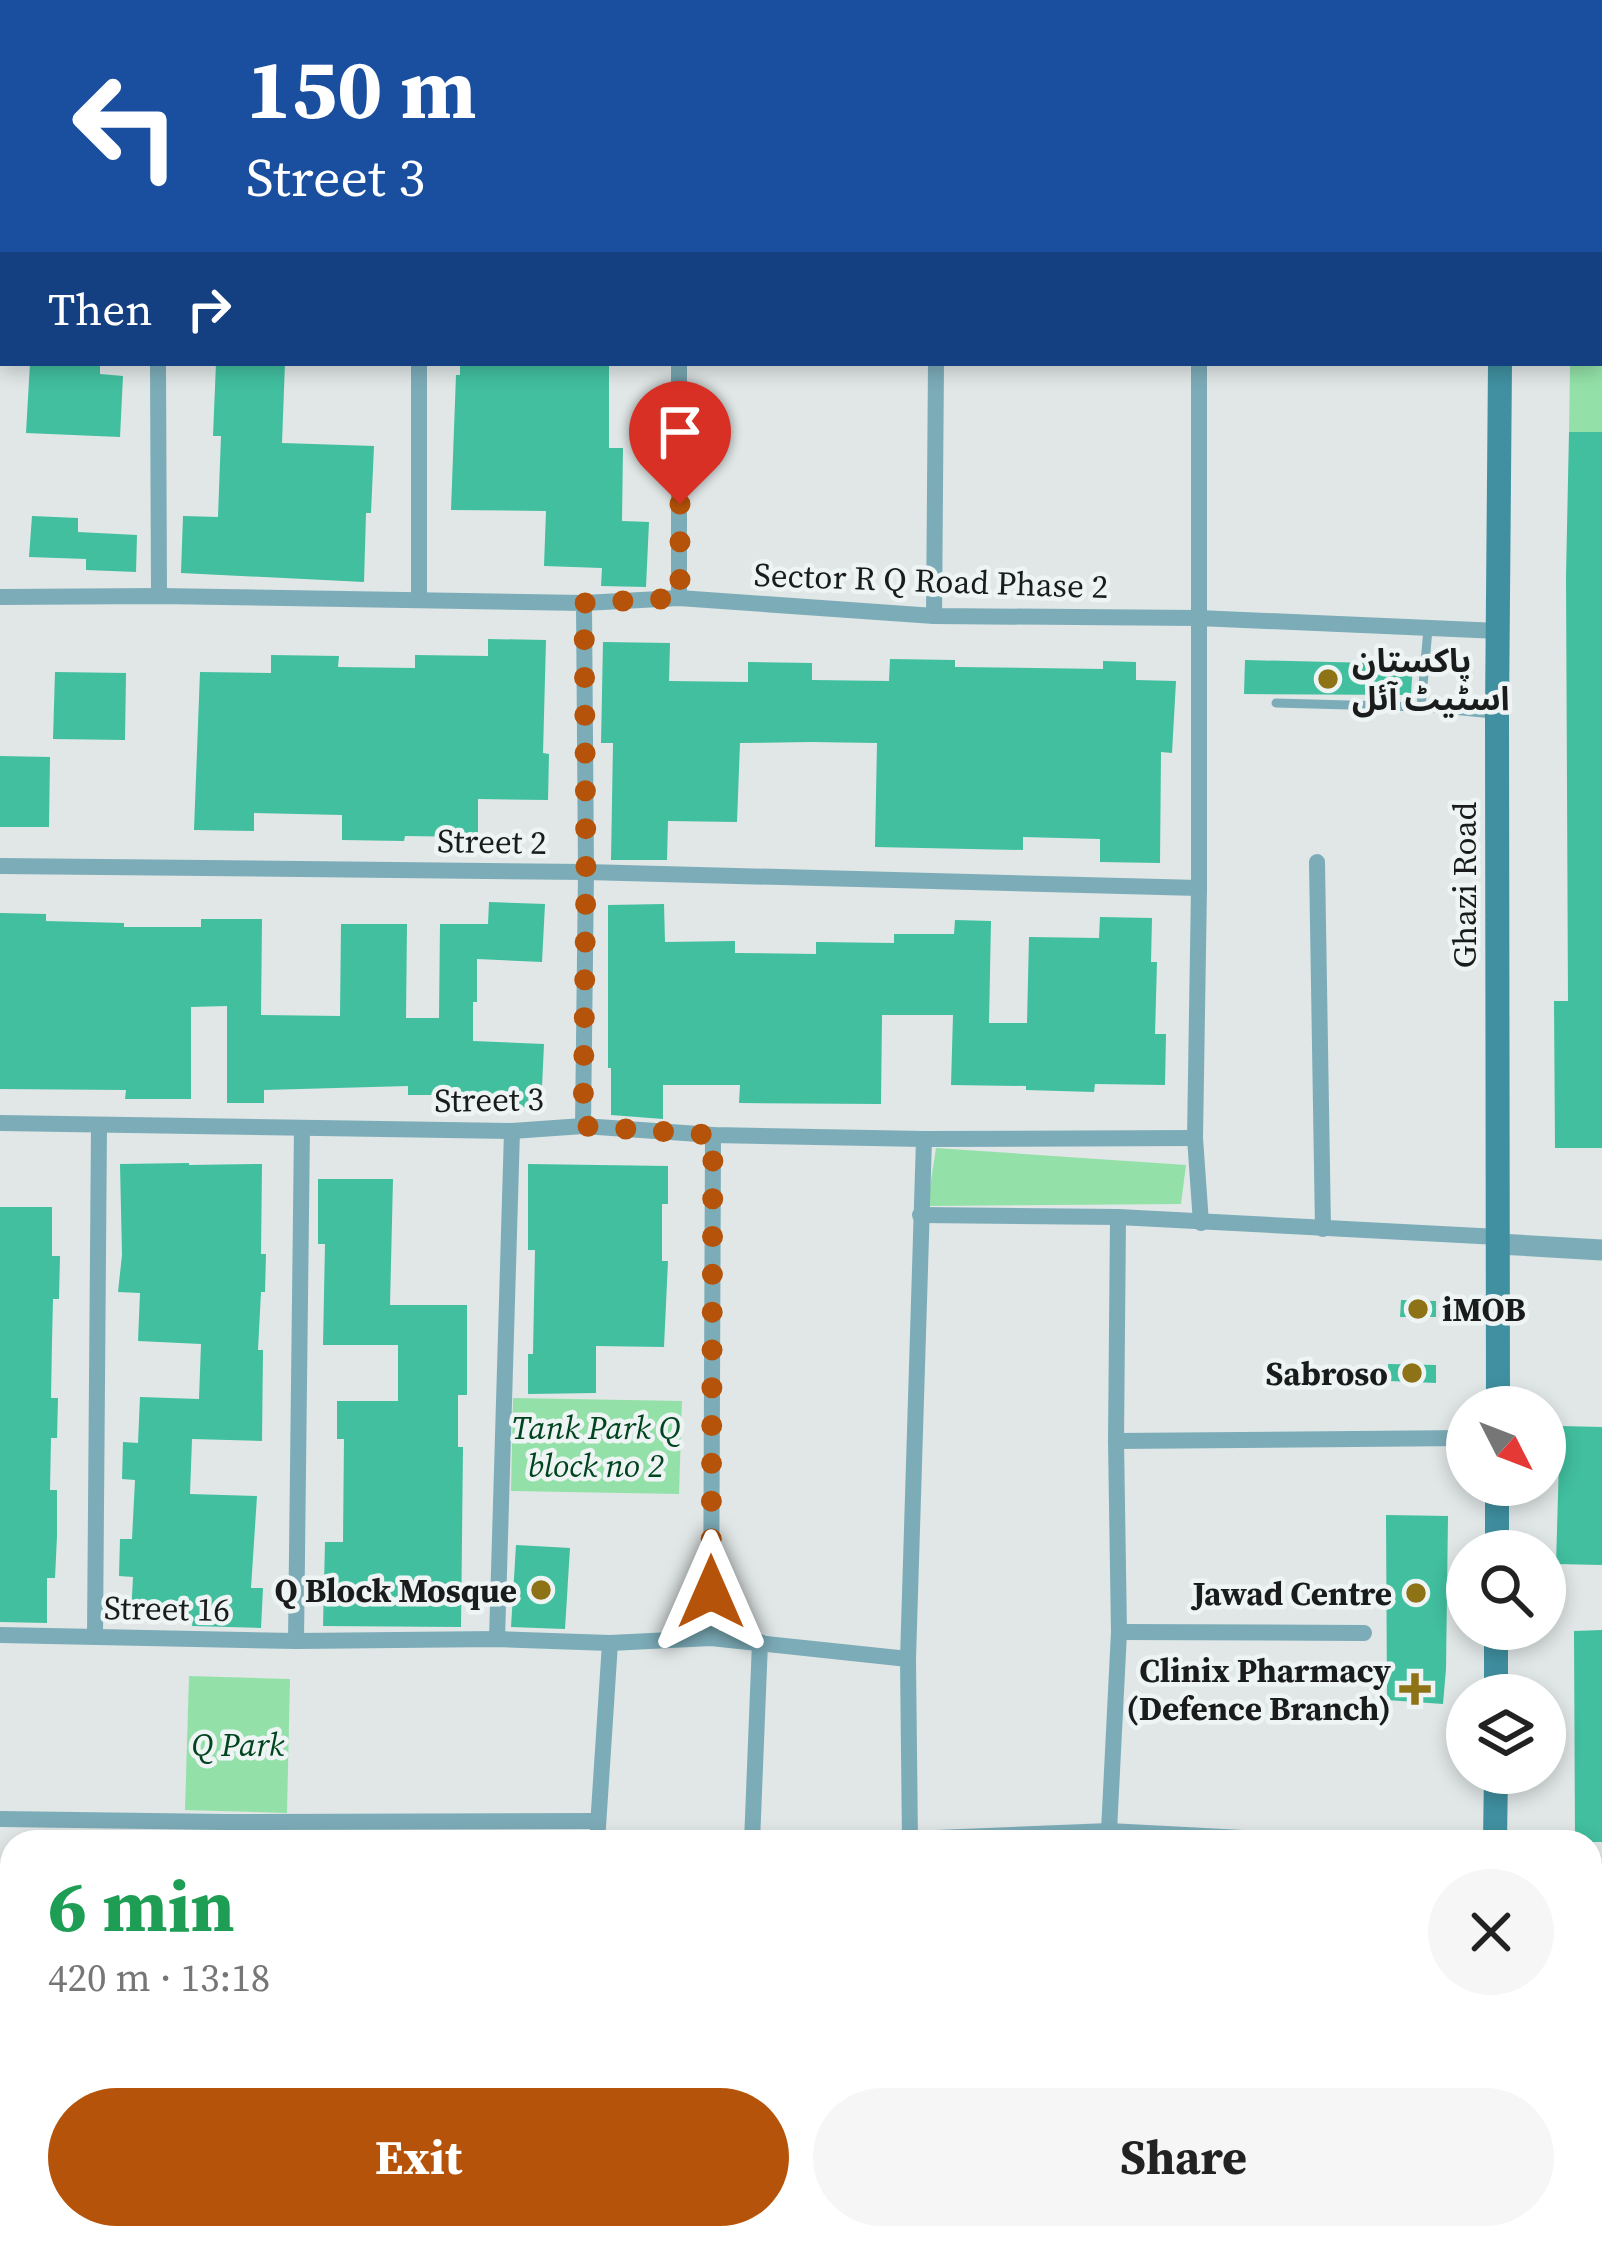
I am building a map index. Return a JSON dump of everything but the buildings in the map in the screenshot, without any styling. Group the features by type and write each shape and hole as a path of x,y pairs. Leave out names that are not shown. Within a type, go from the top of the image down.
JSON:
{"main road":[{"name":"Ghazi Road","path":"1498,1386 1500,366"},
{"path":"1495,1830 1496,1794"}],"street":[{"path":"158,366 159,596"},
{"path":"418,366 419,599"},
{"path":"679,366 680,598"},
{"path":"934,616 936,366"},
{"path":"1199,366 1195,1138 1202,1223"},
{"name":"Sector R Q Road Phase 2","path":"0,597 584,603 680,598 934,616 1198,618 1499,631"},
{"path":"583,1126 584,603"},
{"path":"1317,862 1323,1229"},
{"name":"Street 2","path":"0,866 586,872 1199,888"},
{"name":"Street 3","path":"0,1123 512,1131 583,1126 713,1135 923,1139 1195,1138"},
{"path":"95,1636 99,1126"},
{"path":"296,1641 302,1128"},
{"path":"497,1640 512,1131"},
{"path":"711,1638 713,1135"},
{"path":"910,1830 908,1659 923,1139"},
{"path":"920,1215 1118,1217 1602,1250"},
{"path":"1109,1830 1119,1632 1118,1217"},
{"path":"1116,1441 1446,1438"},
{"path":"1119,1632 1364,1633"},
{"name":"Street 16","path":"0,1634 610,1643 711,1638 908,1659"},
{"path":"752,1830 760,1642"},
{"path":"597,1830 610,1643"},
{"path":"60,1819 60,1830"},
{"path":"0,1820 597,1821"},
{"path":"225,1822 225,1830"},
{"path":"394,1822 394,1830"}],"lane":[{"path":"1421,707 1428,628"},
{"path":"1276,704 1497,714"}],"green space":[{"path":"1570,366 1602,366 1602,432 1569,432"},
{"path":"936,1148 1186,1165 1181,1204 927,1206"},
{"name":"Tank Park Q block no 2","path":"513,1398 682,1401 679,1494 511,1491"},
{"name":"Q Park","path":"189,1676 290,1679 287,1813 185,1810"}],"place":[{"name":"پاکستان اسٹیٹ آئل","path":"1328,679"},
{"name":"iMOB","path":"1418,1309"},
{"name":"Sabroso","path":"1412,1373"},
{"name":"Q Block Mosque","path":"541,1590"},
{"name":"Jawad Centre","path":"1416,1593"},
{"name":"Clinix Pharmacy (Defence Branch)","path":"1415,1689"}],"route":[{"path":"680,504 680,598 584,603 583,1126 713,1135 711,1592"}]}
